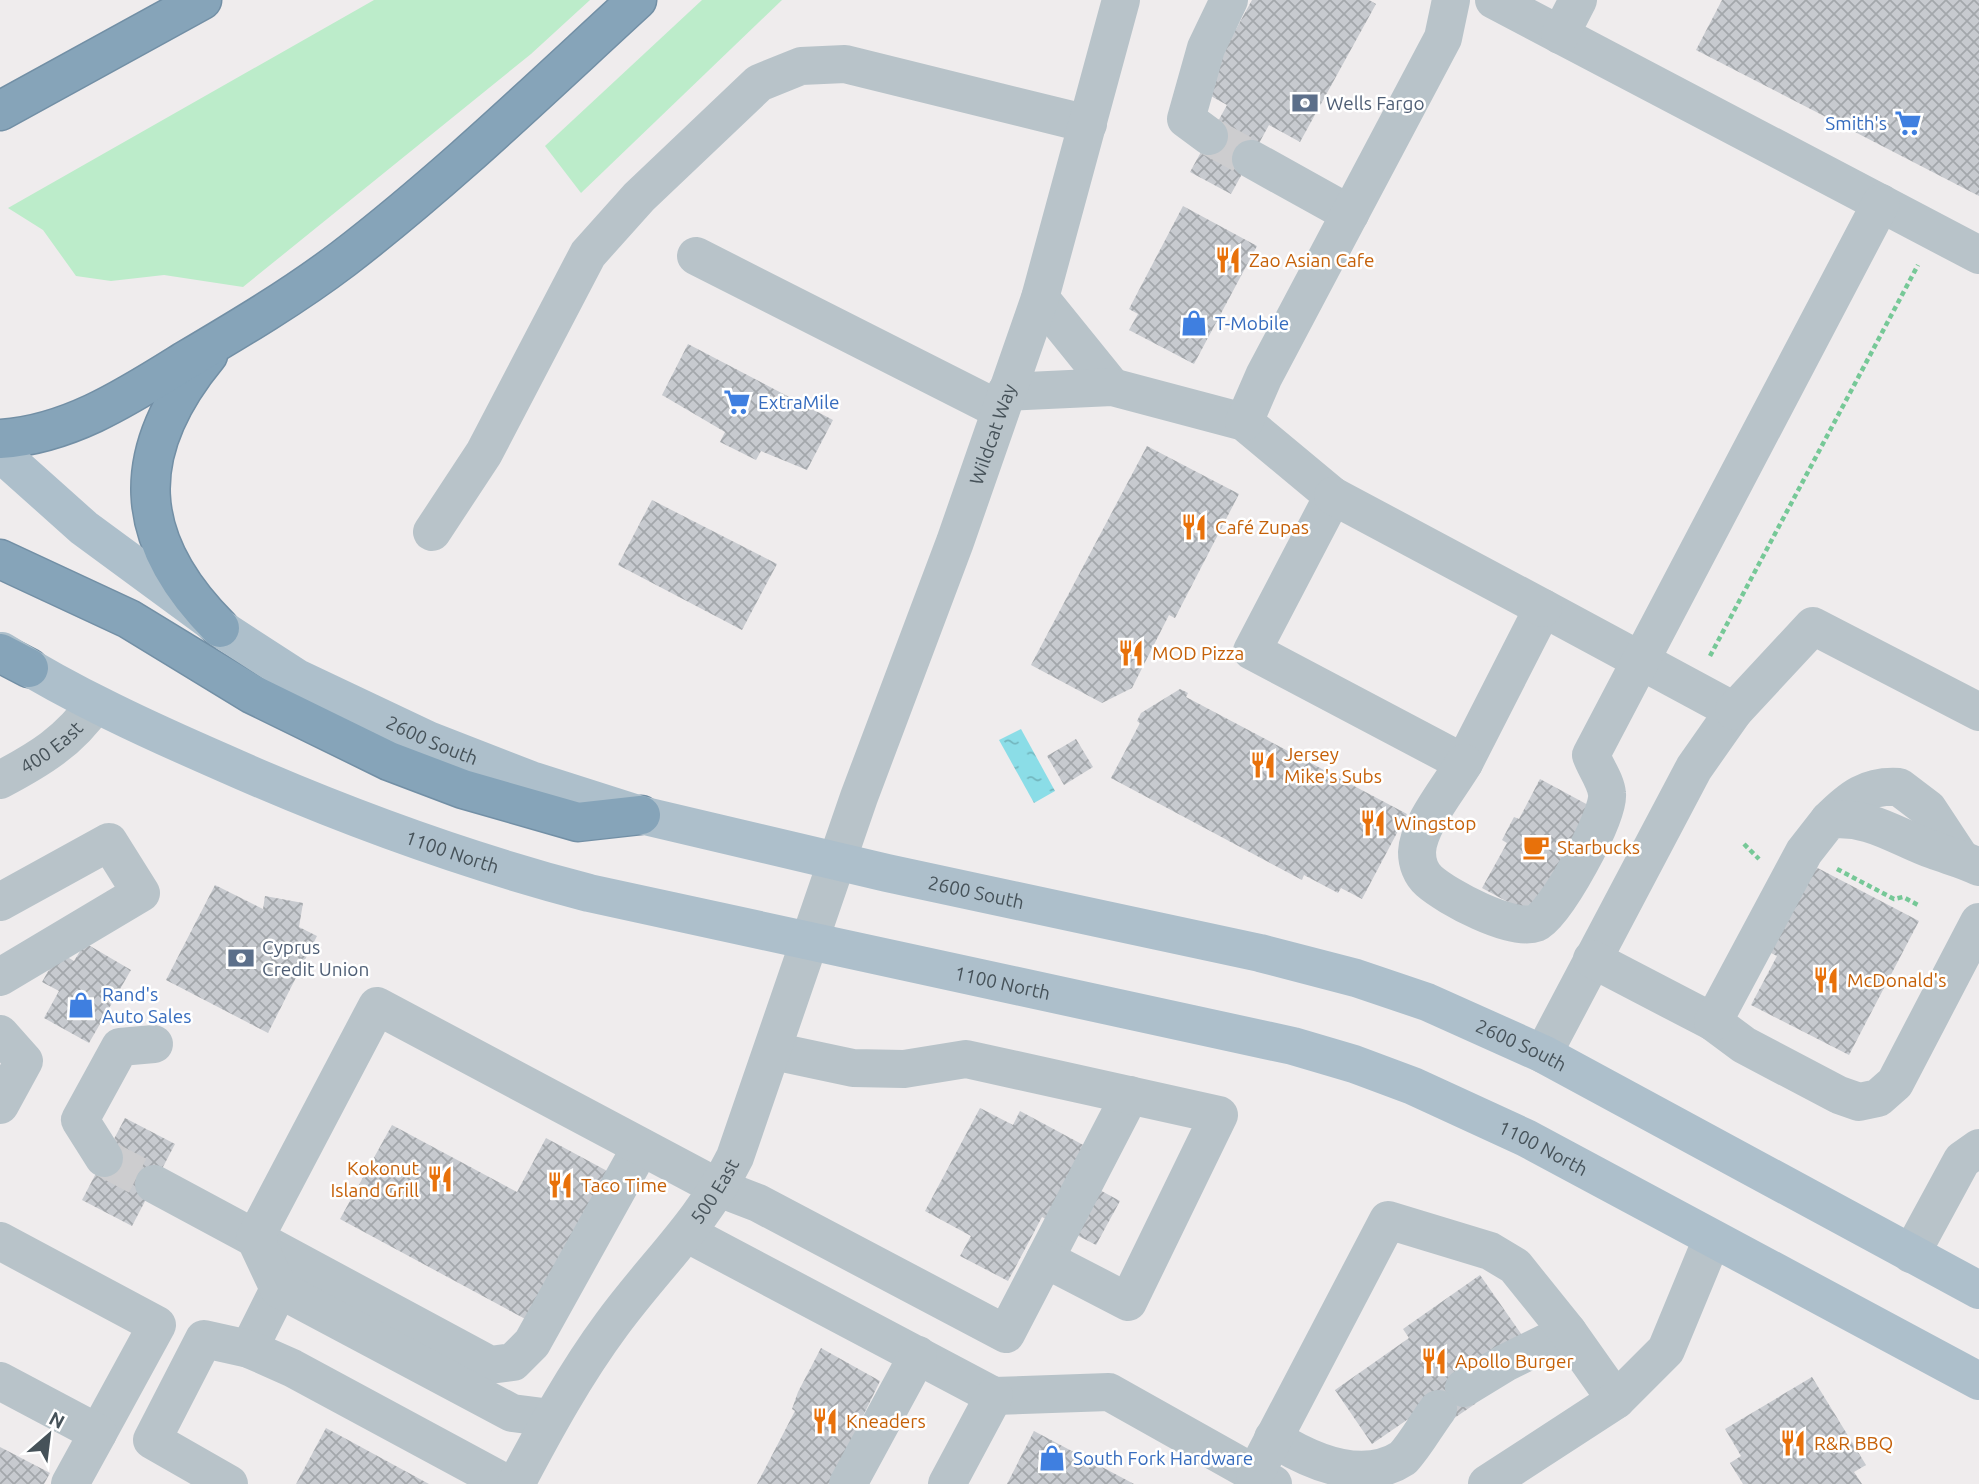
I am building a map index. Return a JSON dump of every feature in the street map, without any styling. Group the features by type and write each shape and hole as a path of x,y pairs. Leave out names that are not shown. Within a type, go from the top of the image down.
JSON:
{"highway":[{"path":"0,111 202,0"},
{"path":"0,439 46,431 77,421 132,393 220,340 341,260 444,176 637,0"},
{"path":"220,340 196,370 167,420 154,455 149,493 154,527 174,571 187,592 220,628"},
{"path":"0,559 129,619 252,694 389,761 475,792 578,822 641,815"}],"main road":[{"name":"2600 South","path":"0,453 84,528 220,628 297,678 428,740 531,780 641,815 1260,953 1356,978 1427,1002 1543,1054 1979,1290"},
{"name":"1100 North","path":"10,657 94,704 313,802 506,871 589,893 1293,1046 1354,1064 1471,1111 1979,1381"}],"street":[{"name":"Wildcat Way","path":"838,860 1040,298 1121,0"},
{"path":"1209,136 1186,119 1206,48 1229,0"},
{"path":"1244,422 1264,376 1443,38 1451,0"},
{"path":"1494,0 1979,255"},
{"path":"1560,35 1578,0"},
{"path":"432,532 479,462 588,254 639,197 759,83 800,66 845,64 1088,124"},
{"path":"1251,159 1350,214"},
{"path":"1543,608 1464,763 1418,841 1420,869 1428,880 1503,922 1520,925 1535,923 1557,903 1604,813 1608,795 1591,755 1881,203"},
{"path":"696,256 1003,401 1112,387 1244,422 1333,496 1734,711"},
{"path":"1040,298 1112,387"},
{"path":"1333,496 1252,651 1464,763"},
{"path":"1543,1054 1694,768 1734,711 1813,626 1979,712"},
{"name":"400 East","path":"0,780 52,751 83,722 94,704"},
{"path":"1713,1022 1804,852 1829,820 1851,799 1866,790 1899,788 1928,808 1969,862"},
{"path":"0,902 110,842 141,893 0,977"},
{"name":"500 East","path":"516,1484 551,1418 610,1326 688,1234 719,1188 735,1157 838,860"},
{"path":"1592,959 1713,1022 1744,1045 1839,1095 1859,1102 1878,1098 1895,1083 1979,922"},
{"path":"255,1238 377,1006 719,1188 758,1203 1006,1334 1130,1095"},
{"path":"0,1034 24,1061 0,1105"},
{"path":"104,1158 80,1120 120,1047 154,1044"},
{"path":"773,1051 853,1068 904,1069 966,1059 1219,1115 1128,1302 1045,1259"},
{"path":"154,1184 490,1365 513,1362 533,1343 641,1147"},
{"path":"1912,1254 1962,1160 1979,1148"},
{"path":"688,1234 994,1396 1109,1392 1264,1479 1273,1438 1388,1220 1490,1251 1515,1266 1568,1332 1616,1400"},
{"path":"255,1238 279,1289 512,1413 551,1418"},
{"path":"1487,1484 1616,1400 1666,1350 1712,1238"},
{"path":"0,1241 157,1325 248,1349 292,1368 507,1484"},
{"path":"248,1349 279,1289"},
{"path":"70,1484 157,1325"},
{"path":"1273,1438 1326,1470 1366,1480 1390,1471 1451,1399 1505,1363 1568,1332"},
{"path":"204,1339 152,1440 229,1484"},
{"path":"848,1484 918,1355"},
{"path":"0,1381 98,1433"},
{"path":"947,1484 994,1396"}],"path":[{"path":"1707,664 1919,263"},
{"path":"1744,844 1756,857"},
{"path":"1835,868 1894,899 1903,897 1920,906"}],"green space":[{"path":"374,0 590,0 531,54 243,287 164,275 111,281 76,276 43,230 8,208"},
{"path":"702,0 782,0 581,193 545,146"}],"water":[{"path":"1021,729 1055,791 1034,803 999,740"}],"building":[{"path":"1252,0 1369,0 1376,4 1300,142 1269,125 1231,194 1190,172 1227,105 1202,91"},
{"name":"Smith's","path":"1722,0 1979,0 1979,196 1696,50"},
{"path":"1183,206 1257,246 1194,364 1129,330 1138,314 1129,309"},
{"name":"ExtraMile","path":"688,344 833,420 807,470 761,451 756,460 720,442 725,432 662,395"},
{"path":"1147,446 1239,494 1175,618 1169,615 1132,688 1102,703 1031,665"},
{"path":"652,500 777,564 742,630 618,565"},
{"path":"1180,689 1188,693 1186,697 1407,814 1362,899 1341,888 1338,893 1304,875 1302,880 1111,778 1140,723 1137,721 1141,713"},
{"path":"1076,739 1093,767 1064,785 1047,756"},
{"name":"Starbucks","path":"1540,779 1590,806 1532,915 1482,888 1507,843 1502,840 1514,817 1519,819"},
{"name":"McDonald's","path":"1810,864 1919,921 1849,1055 1751,1005 1777,956 1765,950"},
{"name":"Cyprus Credit Union","path":"215,885 263,909 265,896 303,903 299,927 317,936 268,1033 166,980"},
{"name":"Rand's Auto Sales","path":"85,943 131,970 89,1043 44,1018 59,991 42,982 59,952 74,961"},
{"path":"980,1108 1013,1125 1020,1111 1087,1147 1072,1175 1120,1201 1096,1245 1042,1217 1008,1281 960,1256 971,1236 925,1211"},
{"path":"125,1118 175,1144 132,1226 82,1200"},
{"path":"392,1125 517,1192 546,1138 609,1172 529,1321 340,1219"},
{"name":"Apollo Burger","path":"1480,1275 1524,1338 1475,1404 1447,1423 1433,1402 1372,1444 1335,1390 1409,1338 1403,1329"},
{"name":"Kneaders","path":"821,1348 880,1381 830,1484 757,1484 795,1411 792,1409 798,1392"},
{"name":"R&R BBQ","path":"1812,1377 1866,1465 1854,1472 1862,1484 1743,1484 1730,1463 1741,1456 1725,1429"},
{"path":"326,1428 429,1484 296,1484"},
{"name":"South Fork Hardware","path":"1034,1431 1134,1484 1007,1484"},
{"path":"0,1447 50,1473 44,1484 0,1484"}],"tunnel":[{"path":"1209,136 1251,159"},
{"path":"104,1158 154,1184"}],"place":[{"name":"Wells Fargo","path":"1305,103"},
{"name":"Smith's","path":"1908,123"},
{"name":"Zao Asian Cafe","path":"1228,260"},
{"name":"T-Mobile","path":"1194,323"},
{"name":"ExtraMile","path":"737,402"},
{"name":"Café Zupas","path":"1194,527"},
{"name":"MOD Pizza","path":"1131,653"},
{"name":"Jersey Mike's Subs","path":"1263,765"},
{"name":"Wingstop","path":"1373,823"},
{"name":"Starbucks","path":"1536,847"},
{"name":"Cyprus Credit Union","path":"241,958"},
{"name":"McDonald's","path":"1826,980"},
{"name":"Rand's Auto Sales","path":"81,1005"},
{"name":"Kokonut Island Grill","path":"440,1179"},
{"name":"Taco Time","path":"560,1185"},
{"name":"Apollo Burger","path":"1434,1361"},
{"name":"Kneaders","path":"825,1421"},
{"name":"R&R BBQ","path":"1793,1443"},
{"name":"South Fork Hardware","path":"1052,1458"}]}
